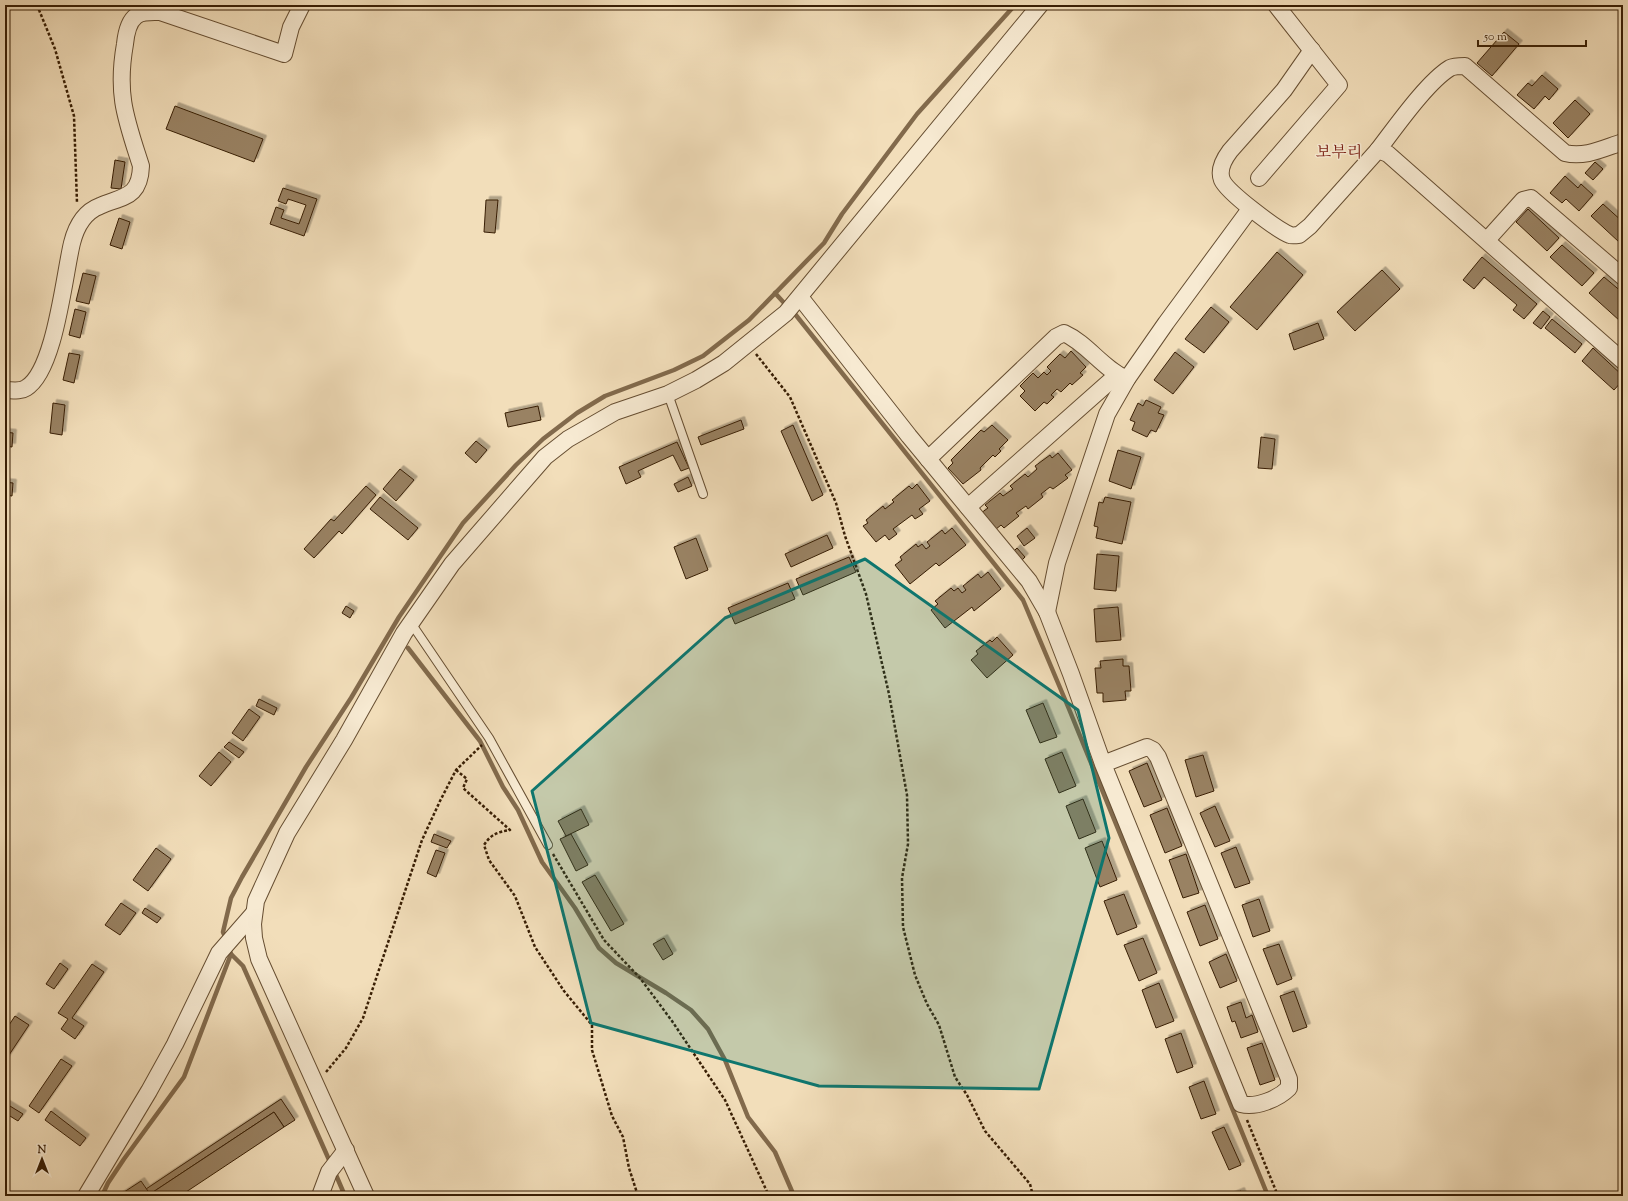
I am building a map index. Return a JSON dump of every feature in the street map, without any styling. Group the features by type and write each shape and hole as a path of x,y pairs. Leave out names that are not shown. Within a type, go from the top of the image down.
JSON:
{"street":[{"path":"5,390 20,390 26,388 43,366 54,332 77,226 82,219 99,206 130,195 137,187 141,175 141,166 124,111 120,82 126,35 136,16 142,13 160,12 284,54 291,27 302,5"},
{"path":"366,1196 259,959 254,938 254,913 256,901 287,833 340,747 411,623 452,564 545,457 568,439 615,412 668,394 696,380 724,363 786,313 1040,5"},
{"path":"1259,178 1339,85 1276,5"},
{"path":"1312,50 1284,90 1230,151 1224,160 1221,170 1222,180 1229,190 1250,209 1290,235 1299,235 1310,226 1378,150 1403,117 1438,77 1451,67 1465,66 1565,154 1575,156 1585,155 1623,142"},
{"path":"1378,150 1388,154 1487,240 1541,291 1623,361"},
{"path":"1487,240 1523,200 1531,198 1623,277"},
{"path":"968,507 1122,377 1250,209"},
{"path":"800,297 928,459 1029,581 1047,612 1103,764 1241,1104 1250,1106 1282,1095 1289,1088 1289,1079 1198,852 1158,757 1153,750 1147,747 1103,764"},
{"path":"928,459 1056,337 1064,333 1074,337 1122,377"},
{"path":"1047,612 1057,563 1107,414 1122,377"},
{"path":"86,1196 153,1084 175,1044 218,953 254,913"},
{"path":"320,1196 329,1172 346,1150"}],"lane":[{"path":"668,394 703,494"},
{"path":"411,623 489,738 548,845"}],"path":[{"path":"37,5 55,50 74,116 77,226"},
{"path":"748,344 790,397 836,503 845,536 866,594 889,694 906,789 908,844 902,878 902,927 915,975 927,1004 939,1025 956,1077 985,1131 1030,1184 1033,1196"},
{"path":"314,1080 328,1071 346,1048 363,1018 422,840 456,770 489,738"},
{"path":"456,770 467,779 463,788 510,830 497,832 489,837 484,845 489,860 515,896 535,947 564,991 592,1025 592,1050 612,1116 624,1137 629,1168 638,1196"},
{"path":"548,845 604,940 640,978 672,1021 725,1100 769,1196"},
{"path":"1241,1104 1278,1196"}],"highlighted area":[{"path":"865,559 1078,710 1109,838 1039,1089 819,1086 591,1023 532,791 725,618"}],"building":[{"path":"1504,32 1519,44 1492,76 1477,63"},
{"path":"1542,75 1558,89 1549,100 1545,96 1534,109 1517,95 1528,83 1532,86"},
{"path":"1575,100 1590,114 1568,138 1553,123"},
{"path":"175,106 263,139 254,162 166,129"},
{"path":"115,160 125,162 121,189 111,188"},
{"path":"1595,162 1603,169 1593,180 1585,173"},
{"path":"1565,176 1578,188 1581,184 1593,195 1579,211 1566,199 1562,203 1550,193"},
{"path":"283,188 317,199 304,236 270,224 276,207 284,210 281,218 299,224 306,205 288,199 286,204 278,201"},
{"path":"486,200 498,200 495,233 484,232"},
{"path":"1603,204 1623,222 1623,238 1619,242 1591,216"},
{"path":"1528,209 1559,238 1547,251 1516,222"},
{"path":"119,218 130,222 122,249 110,245"},
{"path":"1562,245 1594,273 1582,286 1550,257"},
{"path":"1277,252 1303,275 1257,330 1230,307"},
{"path":"1482,257 1537,304 1524,319 1513,310 1517,305 1484,277 1474,289 1463,280"},
{"path":"1382,270 1400,289 1355,331 1337,312"},
{"path":"83,273 96,276 89,304 76,301"},
{"path":"1604,277 1623,293 1623,317 1620,321 1589,293"},
{"path":"1211,307 1229,322 1204,353 1185,339"},
{"path":"75,309 86,312 80,338 69,335"},
{"path":"1543,311 1550,317 1541,329 1533,323"},
{"path":"1552,319 1582,344 1575,353 1545,328"},
{"path":"1318,323 1324,339 1294,350 1289,334"},
{"path":"1593,348 1623,376 1623,380 1614,390 1582,361"},
{"path":"1071,351 1086,367 1080,373 1083,375 1072,385 1070,383 1061,392 1057,389 1051,395 1054,397 1047,404 1044,402 1035,411 1020,396 1025,391 1020,386 1033,373 1038,378 1044,372 1047,375 1051,371 1047,367 1060,354 1065,358"},
{"path":"1175,352 1194,367 1173,394 1154,380"},
{"path":"69,353 80,355 74,383 63,380"},
{"path":"1146,400 1161,407 1158,413 1164,415 1156,432 1151,430 1147,437 1132,430 1135,422 1130,420 1138,403 1143,406"},
{"path":"53,403 65,405 62,435 50,433"},
{"path":"538,406 541,420 508,427 505,413"},
{"path":"741,420 744,429 701,445 698,437"},
{"path":"793,425 823,495 812,501 781,431"},
{"path":"992,425 1008,440 999,449 1001,451 995,457 993,455 980,468 981,470 963,484 948,468 953,463 951,460 981,430 984,432"},
{"path":"5,432 13,433 12,447 5,446"},
{"path":"1261,437 1275,439 1272,469 1258,468"},
{"path":"476,441 487,450 476,463 465,453"},
{"path":"677,442 689,468 681,471 673,455 638,471 641,477 626,484 619,467"},
{"path":"1118,450 1141,457 1131,489 1109,481"},
{"path":"1058,453 1072,470 1065,475 1068,478 1053,489 1050,487 1041,494 1043,497 1028,509 1026,506 1016,513 1019,516 1004,528 1001,525 995,530 981,513 988,508 985,505 1000,493 1003,496 1013,489 1010,486 1025,474 1028,477 1037,469 1035,466 1050,455 1052,458"},
{"path":"400,469 414,480 396,501 383,489"},
{"path":"688,477 692,486 678,492 674,484"},
{"path":"5,482 13,483 12,496 5,495"},
{"path":"917,484 930,501 919,509 923,514 915,519 912,515 893,529 897,534 889,540 885,535 876,542 863,526 868,523 866,520 883,506 885,509 894,502 892,500 909,486 912,489"},
{"path":"366,486 376,495 342,534 339,531 314,558 304,549 331,519 334,521"},
{"path":"380,497 418,528 408,540 370,509"},
{"path":"1105,497 1131,502 1122,544 1096,538 1098,527 1094,526 1099,502 1103,503"},
{"path":"952,528 966,545 939,566 936,563 910,584 895,565 902,560 900,557 916,544 918,547 922,544 926,549 930,546 927,542 942,530 945,534"},
{"path":"1027,528 1035,538 1024,546 1017,536"},
{"path":"827,535 833,548 791,567 785,554"},
{"path":"696,538 708,570 686,579 674,547"},
{"path":"1017,548 1025,557 1019,563 1011,554"},
{"path":"1097,554 1119,556 1116,591 1094,589"},
{"path":"849,557 856,572 803,595 796,579"},
{"path":"988,572 1001,589 974,611 972,607 945,628 931,610 938,604 935,601 951,588 954,591 958,588 962,593 966,590 963,586 978,574 981,578"},
{"path":"788,583 795,599 735,624 728,608"},
{"path":"346,606 354,611 350,618 342,613"},
{"path":"1118,607 1121,640 1096,642 1094,609"},
{"path":"997,637 1013,655 987,678 971,660 978,654 976,651 990,640 992,642"},
{"path":"1123,659 1123,666 1129,666 1131,691 1125,691 1126,700 1103,702 1103,693 1097,693 1095,668 1101,668 1100,661"},
{"path":"259,699 277,708 274,715 256,706"},
{"path":"1043,703 1057,737 1040,743 1026,710"},
{"path":"249,709 260,717 243,741 232,733"},
{"path":"229,742 244,752 239,758 224,747"},
{"path":"219,752 231,762 211,786 199,776"},
{"path":"1062,752 1076,786 1059,793 1045,759"},
{"path":"1203,755 1214,791 1196,797 1185,760"},
{"path":"1147,763 1162,800 1144,807 1129,771"},
{"path":"1083,799 1096,832 1079,839 1066,806"},
{"path":"1215,806 1230,841 1215,847 1200,813"},
{"path":"1167,808 1182,846 1165,853 1150,815"},
{"path":"581,809 589,825 566,836 558,821"},
{"path":"434,834 451,841 447,848 431,842"},
{"path":"571,834 588,865 576,871 560,839"},
{"path":"1102,841 1117,880 1100,887 1085,848"},
{"path":"1236,847 1250,883 1235,888 1221,853"},
{"path":"156,848 171,859 148,891 133,880"},
{"path":"436,850 445,853 436,877 427,873"},
{"path":"1186,854 1199,893 1183,898 1169,860"},
{"path":"595,875 624,924 611,931 582,882"},
{"path":"1124,894 1137,927 1117,935 1104,901"},
{"path":"1259,899 1270,931 1253,937 1242,905"},
{"path":"121,903 136,913 120,935 105,925"},
{"path":"1205,905 1218,939 1200,946 1187,912"},
{"path":"145,908 161,918 157,923 142,913"},
{"path":"664,938 673,954 663,960 653,944"},
{"path":"1143,938 1157,973 1139,981 1124,945"},
{"path":"1279,944 1292,979 1277,985 1263,949"},
{"path":"1226,954 1237,981 1220,988 1209,962"},
{"path":"60,963 68,969 54,989 46,984"},
{"path":"92,964 104,972 72,1018 84,1026 75,1039 61,1029 68,1019 58,1013"},
{"path":"1159,983 1174,1021 1156,1028 1142,990"},
{"path":"1294,991 1307,1027 1293,1032 1280,996"},
{"path":"1241,1002 1246,1018 1252,1015 1258,1032 1241,1038 1235,1021 1232,1022 1227,1007"},
{"path":"15,1016 29,1025 5,1061 5,1031"},
{"path":"1181,1033 1193,1067 1177,1073 1165,1039"},
{"path":"1262,1043 1275,1080 1260,1085 1247,1048"},
{"path":"61,1059 72,1066 39,1113 29,1106"},
{"path":"1204,1081 1216,1114 1201,1119 1189,1087"},
{"path":"281,1099 295,1120 284,1127 274,1112 150,1194 146,1189"},
{"path":"5,1103 23,1114 18,1121 5,1113"},
{"path":"51,1111 86,1138 80,1146 45,1120"},
{"path":"274,1112 284,1127 180,1196 147,1196"},
{"path":"1224,1127 1241,1165 1229,1170 1212,1132"},
{"path":"141,1181 150,1194 147,1196 118,1196"},
{"path":"1241,1191 1243,1196 1229,1196"}],"waterway":[{"path":"226,939 223,932 231,898 242,877 306,767 351,698 399,617 463,523 516,465 543,439 577,413 605,396 674,370 703,356 749,320 824,243 842,214 917,114 1015,5"},
{"path":"775,293 785,304"},
{"path":"795,314 1023,600 1268,1196"},
{"path":"408,648 480,741 503,787 518,810 542,862 575,908 599,948 616,963 691,1010 708,1029 725,1060 748,1117 775,1152 794,1196"},
{"path":"102,1196 108,1183 124,1159 184,1077 231,954 228,946"},
{"path":"231,954 243,966 330,1162"},
{"path":"336,1175 345,1196"}],"district":[{"name":"보부리","path":"1339,153"}]}
